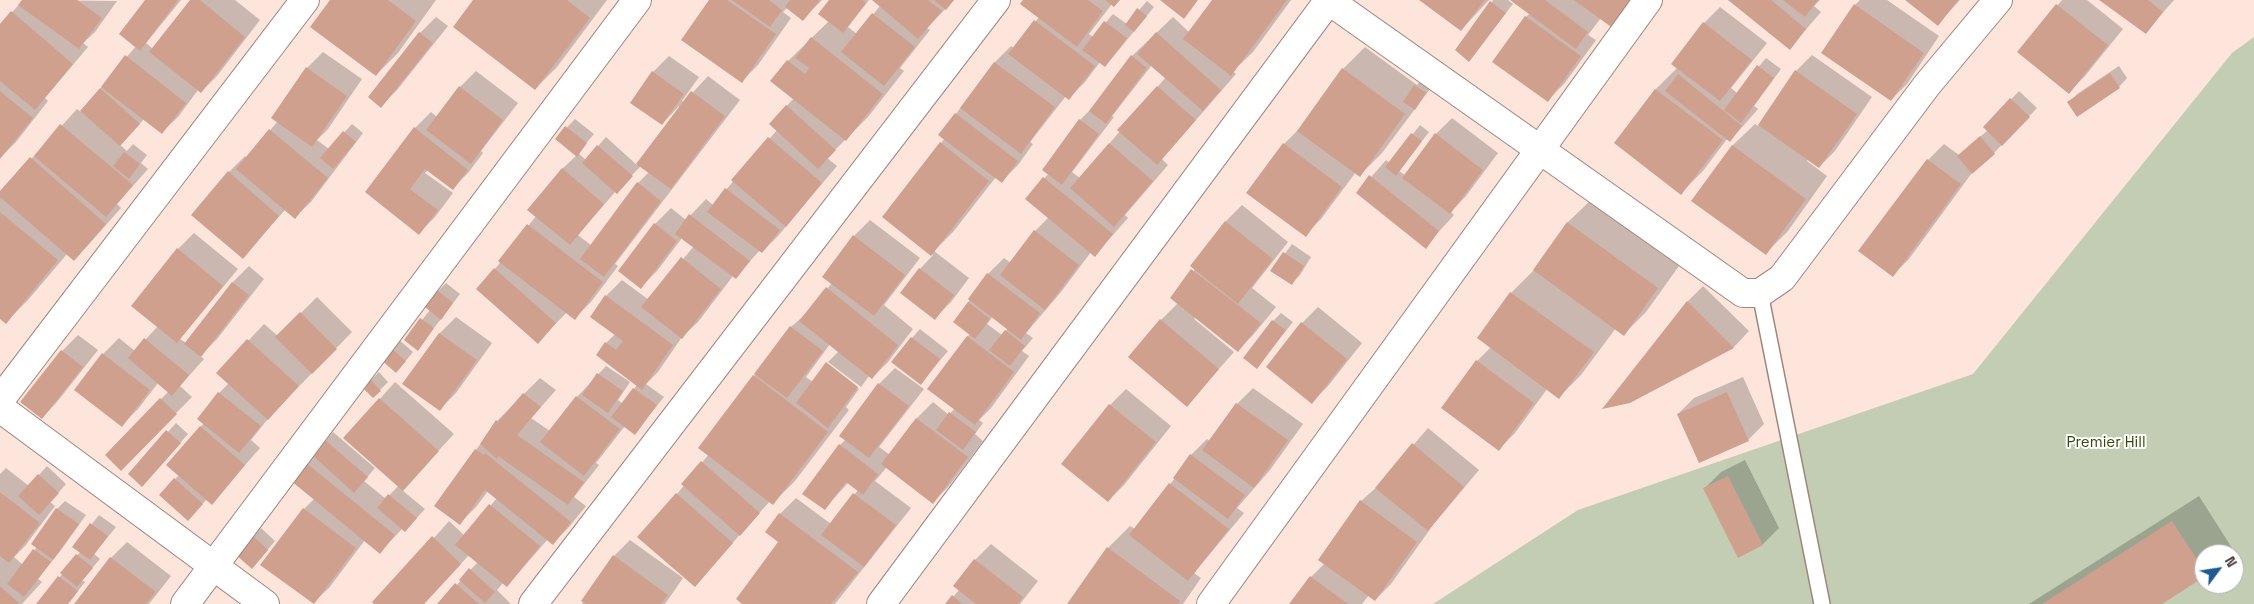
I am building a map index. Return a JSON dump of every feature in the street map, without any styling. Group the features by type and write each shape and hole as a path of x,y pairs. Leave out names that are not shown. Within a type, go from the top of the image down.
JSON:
{"street":[{"path":"0,400 305,0"},
{"path":"185,604 638,0"},
{"path":"534,604 996,0"},
{"path":"881,604 1329,0 1743,292 1760,292 1782,278 1926,85 1998,0"},
{"path":"1211,604 1648,0"},
{"path":"0,408 265,604"}],"lane":[{"path":"1760,292 1822,604"}],"green space":[{"name":"Premier Hill","path":"2254,37 2254,604 1433,604 1578,510 1973,374 2232,53"}],"building":[{"path":"22,0 77,0 102,18 79,49 18,5"},
{"path":"145,0 178,0 140,51 119,34"},
{"path":"190,0 200,0 245,37 201,93 149,52"},
{"path":"330,0 388,0 416,21 376,76 310,27"},
{"path":"473,0 567,0 590,18 535,90 453,27"},
{"path":"709,0 727,0 776,34 742,83 681,40"},
{"path":"732,0 769,0 782,10 770,27"},
{"path":"790,0 820,0 803,21 785,7"},
{"path":"829,0 862,0 866,3 843,33 818,14"},
{"path":"872,0 928,0 942,11 918,39"},
{"path":"934,0 954,0 946,10"},
{"path":"1023,0 1088,0 1103,11 1077,47 1020,4"},
{"path":"1105,0 1120,0 1114,7"},
{"path":"1160,0 1198,0 1184,19"},
{"path":"1212,0 1287,0 1231,76 1183,39"},
{"path":"1419,0 1485,0 1461,31"},
{"path":"1510,0 1545,0 1588,32 1576,49"},
{"path":"1574,0 1635,0 1614,29"},
{"path":"1728,0 1771,0 1806,29 1790,50"},
{"path":"1783,0 1818,0 1805,17"},
{"path":"1905,0 1958,0 1938,26"},
{"path":"2099,0 2148,0 2163,12 2146,34"},
{"path":"1490,1 1506,13 1469,62 1455,50"},
{"path":"1854,4 1924,53 1891,101 1821,53"},
{"path":"2056,4 2108,45 2069,94 2017,52"},
{"path":"1137,8 1147,16 1134,32 1125,25"},
{"path":"11,11 73,64 35,110 0,81 0,24"},
{"path":"872,13 915,47 884,86 841,52"},
{"path":"1525,16 1581,56 1548,102 1492,62"},
{"path":"1034,20 1095,66 1069,100 1008,54"},
{"path":"1104,21 1127,38 1105,67 1082,50"},
{"path":"1703,22 1752,60 1720,101 1671,64"},
{"path":"419,32 433,43 381,108 368,97"},
{"path":"1156,32 1221,90 1203,111 1137,54"},
{"path":"811,37 883,94 846,141 770,81 787,60 805,74 809,68 795,58"},
{"path":"125,55 186,103 162,134 101,87"},
{"path":"1131,55 1147,68 1106,124 1089,111"},
{"path":"994,62 1055,107 1021,154 960,108"},
{"path":"1757,65 1774,78 1741,123 1724,110"},
{"path":"306,67 347,96 312,147 271,118"},
{"path":"1342,68 1405,114 1360,177 1297,131"},
{"path":"1795,70 1857,114 1819,168 1758,125"},
{"path":"652,71 684,94 662,125 630,103"},
{"path":"2110,73 2120,88 2077,117 2067,102"},
{"path":"1678,74 1742,126 1730,142 1665,91"},
{"path":"1414,85 1426,93 1415,110 1403,102"},
{"path":"459,86 503,120 471,164 426,130"},
{"path":"1157,86 1196,120 1157,165 1117,130"},
{"path":"100,88 140,124 120,146 80,111"},
{"path":"1655,89 1723,140 1681,195 1614,143"},
{"path":"0,91 33,118 0,159"},
{"path":"691,91 725,116 671,189 636,164"},
{"path":"2010,98 2030,117 2002,146 1983,127"},
{"path":"786,105 836,150 818,169 769,124"},
{"path":"955,113 1018,161 1002,183 938,135"},
{"path":"1079,119 1099,134 1062,185 1042,170"},
{"path":"60,124 133,185 106,217 34,156"},
{"path":"565,126 587,143 577,157 555,139"},
{"path":"414,127 468,170 453,190 425,169 410,189 438,210 419,235 365,192"},
{"path":"269,129 328,178 295,219 236,169"},
{"path":"343,131 356,142 333,169 320,158"},
{"path":"1411,133 1422,141 1396,176 1385,167"},
{"path":"1435,133 1483,170 1450,214 1402,178"},
{"path":"1980,136 1995,154 1972,174 1957,156"},
{"path":"768,137 822,183 786,227 731,180"},
{"path":"940,142 989,181 931,256 882,217"},
{"path":"1109,143 1153,181 1114,227 1070,188"},
{"path":"1283,143 1342,187 1306,237 1246,193"},
{"path":"597,145 633,176 617,194 582,163"},
{"path":"1732,145 1806,199 1766,255 1691,201"},
{"path":"124,152 140,164 129,179 113,166"},
{"path":"30,157 106,224 74,261 0,197 0,191"},
{"path":"1927,159 1961,184 1893,277 1858,251"},
{"path":"562,168 604,204 570,245 527,210"},
{"path":"228,171 279,216 243,259 191,215"},
{"path":"1369,175 1439,231 1426,249 1356,193"},
{"path":"1043,177 1113,234 1095,257 1025,199"},
{"path":"637,182 661,201 604,277 580,259"},
{"path":"725,188 780,230 762,253 707,212"},
{"path":"0,212 58,260 6,324 0,319"},
{"path":"689,214 750,261 736,279 675,234"},
{"path":"1225,221 1273,259 1238,304 1190,266"},
{"path":"1567,222 1658,288 1624,336 1533,270"},
{"path":"654,223 677,241 641,289 618,271"},
{"path":"527,224 603,282 575,320 498,261"},
{"path":"1034,230 1079,265 1045,310 1000,275"},
{"path":"853,235 905,275 874,316 822,277"},
{"path":"177,248 223,286 177,343 131,306"},
{"path":"1283,252 1304,266 1292,285 1270,271"},
{"path":"681,257 721,289 682,339 641,307"},
{"path":"494,268 556,323 538,344 476,289"},
{"path":"919,268 954,295 935,320 900,293"},
{"path":"1191,269 1261,323 1238,352 1170,298"},
{"path":"987,273 1040,313 1021,340 968,299"},
{"path":"232,282 249,295 201,357 184,344"},
{"path":"826,287 898,345 872,379 799,321"},
{"path":"437,290 453,303 441,320 425,307"},
{"path":"1510,292 1594,352 1559,399 1477,338"},
{"path":"605,295 673,345 642,390 596,355 605,342 616,350 623,341 590,317"},
{"path":"1687,301 1734,348 1630,403 1602,409"},
{"path":"968,302 990,319 975,339 953,322"},
{"path":"300,312 337,349 312,374 275,337"},
{"path":"420,318 434,328 418,351 404,340"},
{"path":"1160,319 1219,369 1187,407 1128,357"},
{"path":"1272,320 1286,330 1257,369 1243,358"},
{"path":"1301,322 1347,359 1312,404 1266,367"},
{"path":"790,326 823,351 787,398 754,374"},
{"path":"1005,330 1025,346 1010,366 989,350"},
{"path":"439,333 477,360 440,411 402,384"},
{"path":"967,336 1014,372 975,425 927,389"},
{"path":"911,337 940,359 921,385 891,362"},
{"path":"144,338 189,375 172,396 128,358"},
{"path":"247,339 299,386 268,420 216,373"},
{"path":"389,346 406,361 396,373 379,358"},
{"path":"61,350 83,367 42,419 20,402"},
{"path":"102,353 150,390 122,427 74,390"},
{"path":"1476,360 1534,403 1499,451 1441,408"},
{"path":"826,362 858,387 828,428 796,403"},
{"path":"597,373 623,391 608,413 582,395"},
{"path":"753,375 828,432 773,505 698,448"},
{"path":"370,379 381,391 373,398 362,387"},
{"path":"878,383 909,406 869,458 839,436"},
{"path":"633,388 657,405 635,435 611,417"},
{"path":"218,392 261,426 239,453 197,419"},
{"path":"1727,392 1749,441 1699,463 1677,414"},
{"path":"523,393 541,407 517,435 584,482 568,505 498,456 497,459 480,444 496,420 498,422"},
{"path":"576,396 620,429 584,476 540,442"},
{"path":"160,398 177,414 121,471 105,455"},
{"path":"379,398 439,451 403,491 343,438"},
{"path":"1236,403 1288,440 1254,488 1202,450"},
{"path":"1109,404 1156,442 1108,502 1061,464"},
{"path":"949,412 976,432 963,450 936,430"},
{"path":"916,418 968,457 933,504 881,464"},
{"path":"200,426 245,465 212,505 166,465"},
{"path":"166,430 181,443 142,487 128,474"},
{"path":"324,439 368,477 354,493 311,454"},
{"path":"1412,443 1464,487 1428,531 1375,488"},
{"path":"839,444 878,474 863,495 846,482 825,510 802,494"},
{"path":"475,449 484,455 485,453 571,522 553,545 485,490 460,525 434,506"},
{"path":"1190,454 1245,495 1228,519 1173,478"},
{"path":"701,461 760,513 740,536 681,484"},
{"path":"305,462 395,535 380,554 290,480"},
{"path":"38,474 59,493 39,515 18,496"},
{"path":"1728,476 1763,545 1738,558 1703,488"},
{"path":"174,478 203,504 188,521 159,495"},
{"path":"1169,483 1229,529 1188,581 1129,535"},
{"path":"0,492 40,523 9,563 0,556"},
{"path":"676,493 733,543 695,587 637,537"},
{"path":"853,493 896,525 864,567 821,535"},
{"path":"388,494 417,518 405,532 377,508"},
{"path":"1360,500 1417,542 1375,601 1318,560"},
{"path":"489,504 540,546 507,587 455,545"},
{"path":"56,508 79,524 53,560 31,544"},
{"path":"303,508 356,548 314,604 260,565"},
{"path":"779,513 858,572 831,604 742,604 736,599 778,542 765,532"},
{"path":"2172,521 2194,555 2194,583 2162,604 2042,604"},
{"path":"90,523 108,536 90,560 72,547"},
{"path":"252,535 268,550 252,569 235,554"},
{"path":"432,536 461,564 424,604 374,604 372,602"},
{"path":"1107,547 1180,601 1178,604 1067,604"},
{"path":"33,549 51,562 24,597 7,584"},
{"path":"76,554 93,568 77,587 60,573"},
{"path":"613,555 668,595 661,604 586,604 581,601"},
{"path":"110,557 156,592 146,604 74,604"},
{"path":"974,559 1023,597 1018,604 976,604 953,586"},
{"path":"469,568 495,592 485,603 459,580"},
{"path":"58,576 78,591 68,604 36,604"},
{"path":"1310,576 1348,604 1289,604"},
{"path":"455,583 479,604 437,604"},
{"path":"0,586 20,604 0,604"},
{"path":"952,595 962,604 945,604"}]}
